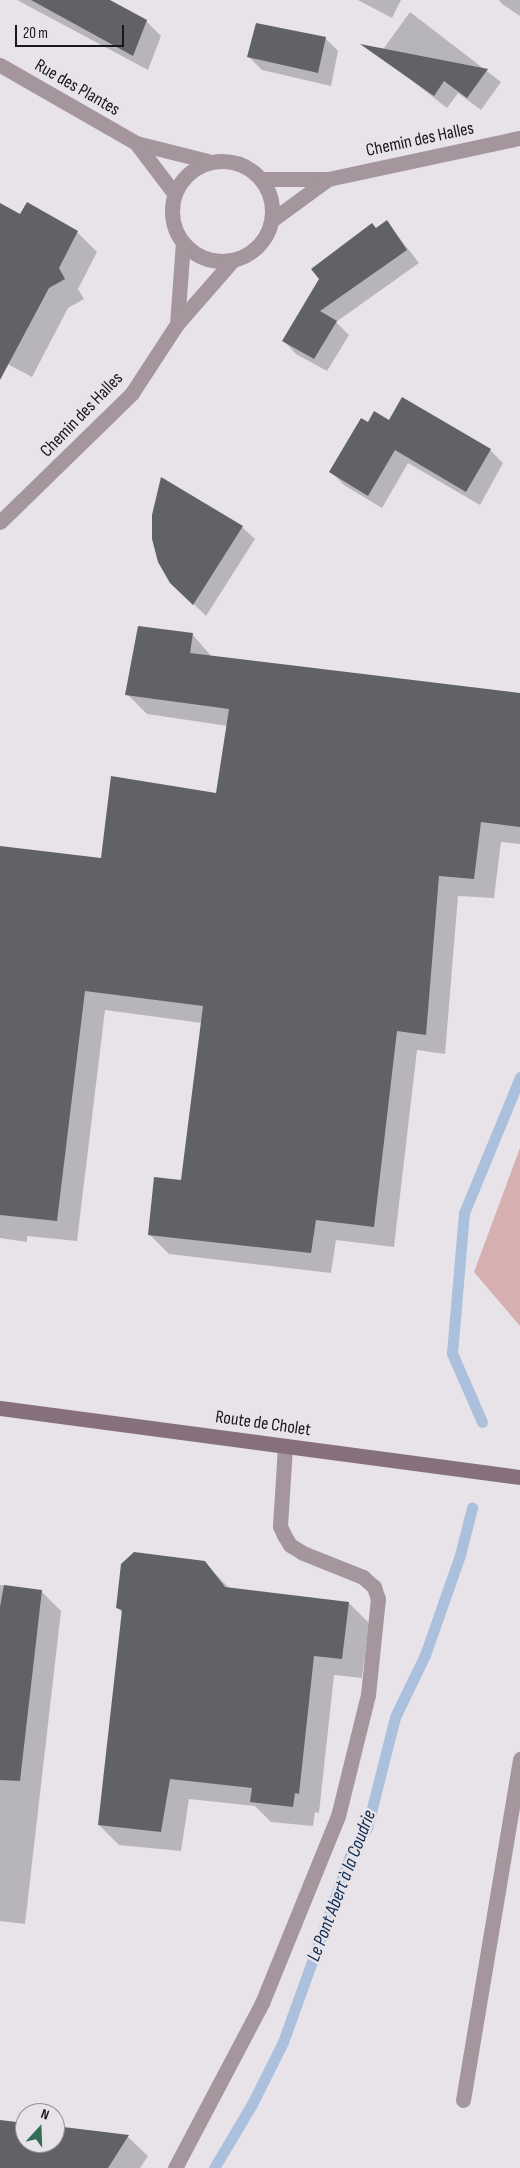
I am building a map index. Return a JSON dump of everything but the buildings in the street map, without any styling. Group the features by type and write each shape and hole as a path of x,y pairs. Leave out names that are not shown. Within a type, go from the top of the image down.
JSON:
{"main road":[{"name":"Route de Cholet","path":"0,1408 520,1478"}],"street":[{"name":"Rue des Plantes","path":"0,65 136,143 208,161"},
{"name":"Chemin des Halles","path":"263,179 328,179 520,138"},
{"name":"Rue des Plantes","path":"136,143 174,193"},
{"path":"208,161 234,162 247,166 263,179 272,198 272,220 265,238 251,253 232,261 214,261 196,255 183,243 174,227 171,210 174,193 187,173 208,161"},
{"name":"Chemin des Halles","path":"272,220 328,179"},
{"name":"Chemin des Halles","path":"177,324 183,243"},
{"name":"Chemin des Halles","path":"0,522 132,393 177,324 232,261"},
{"path":"175,2168 262,2003 338,1816 368,1695 378,1599 374,1587 363,1577 304,1553 290,1545 280,1526 285,1446"},
{"path":"463,2100 520,1759"}],"shaded area":[{"path":"520,1148 520,1326 474,1272"}],"waterway":[{"name":"Le Pont Abert à la Coudrie","path":"482,1422 452,1353 464,1213 520,1077"},
{"name":"Le Pont Abert à la Coudrie","path":"214,2168 252,2104 283,2042 350,1856 367,1828 395,1717 425,1655 460,1555 472,1508"}]}
